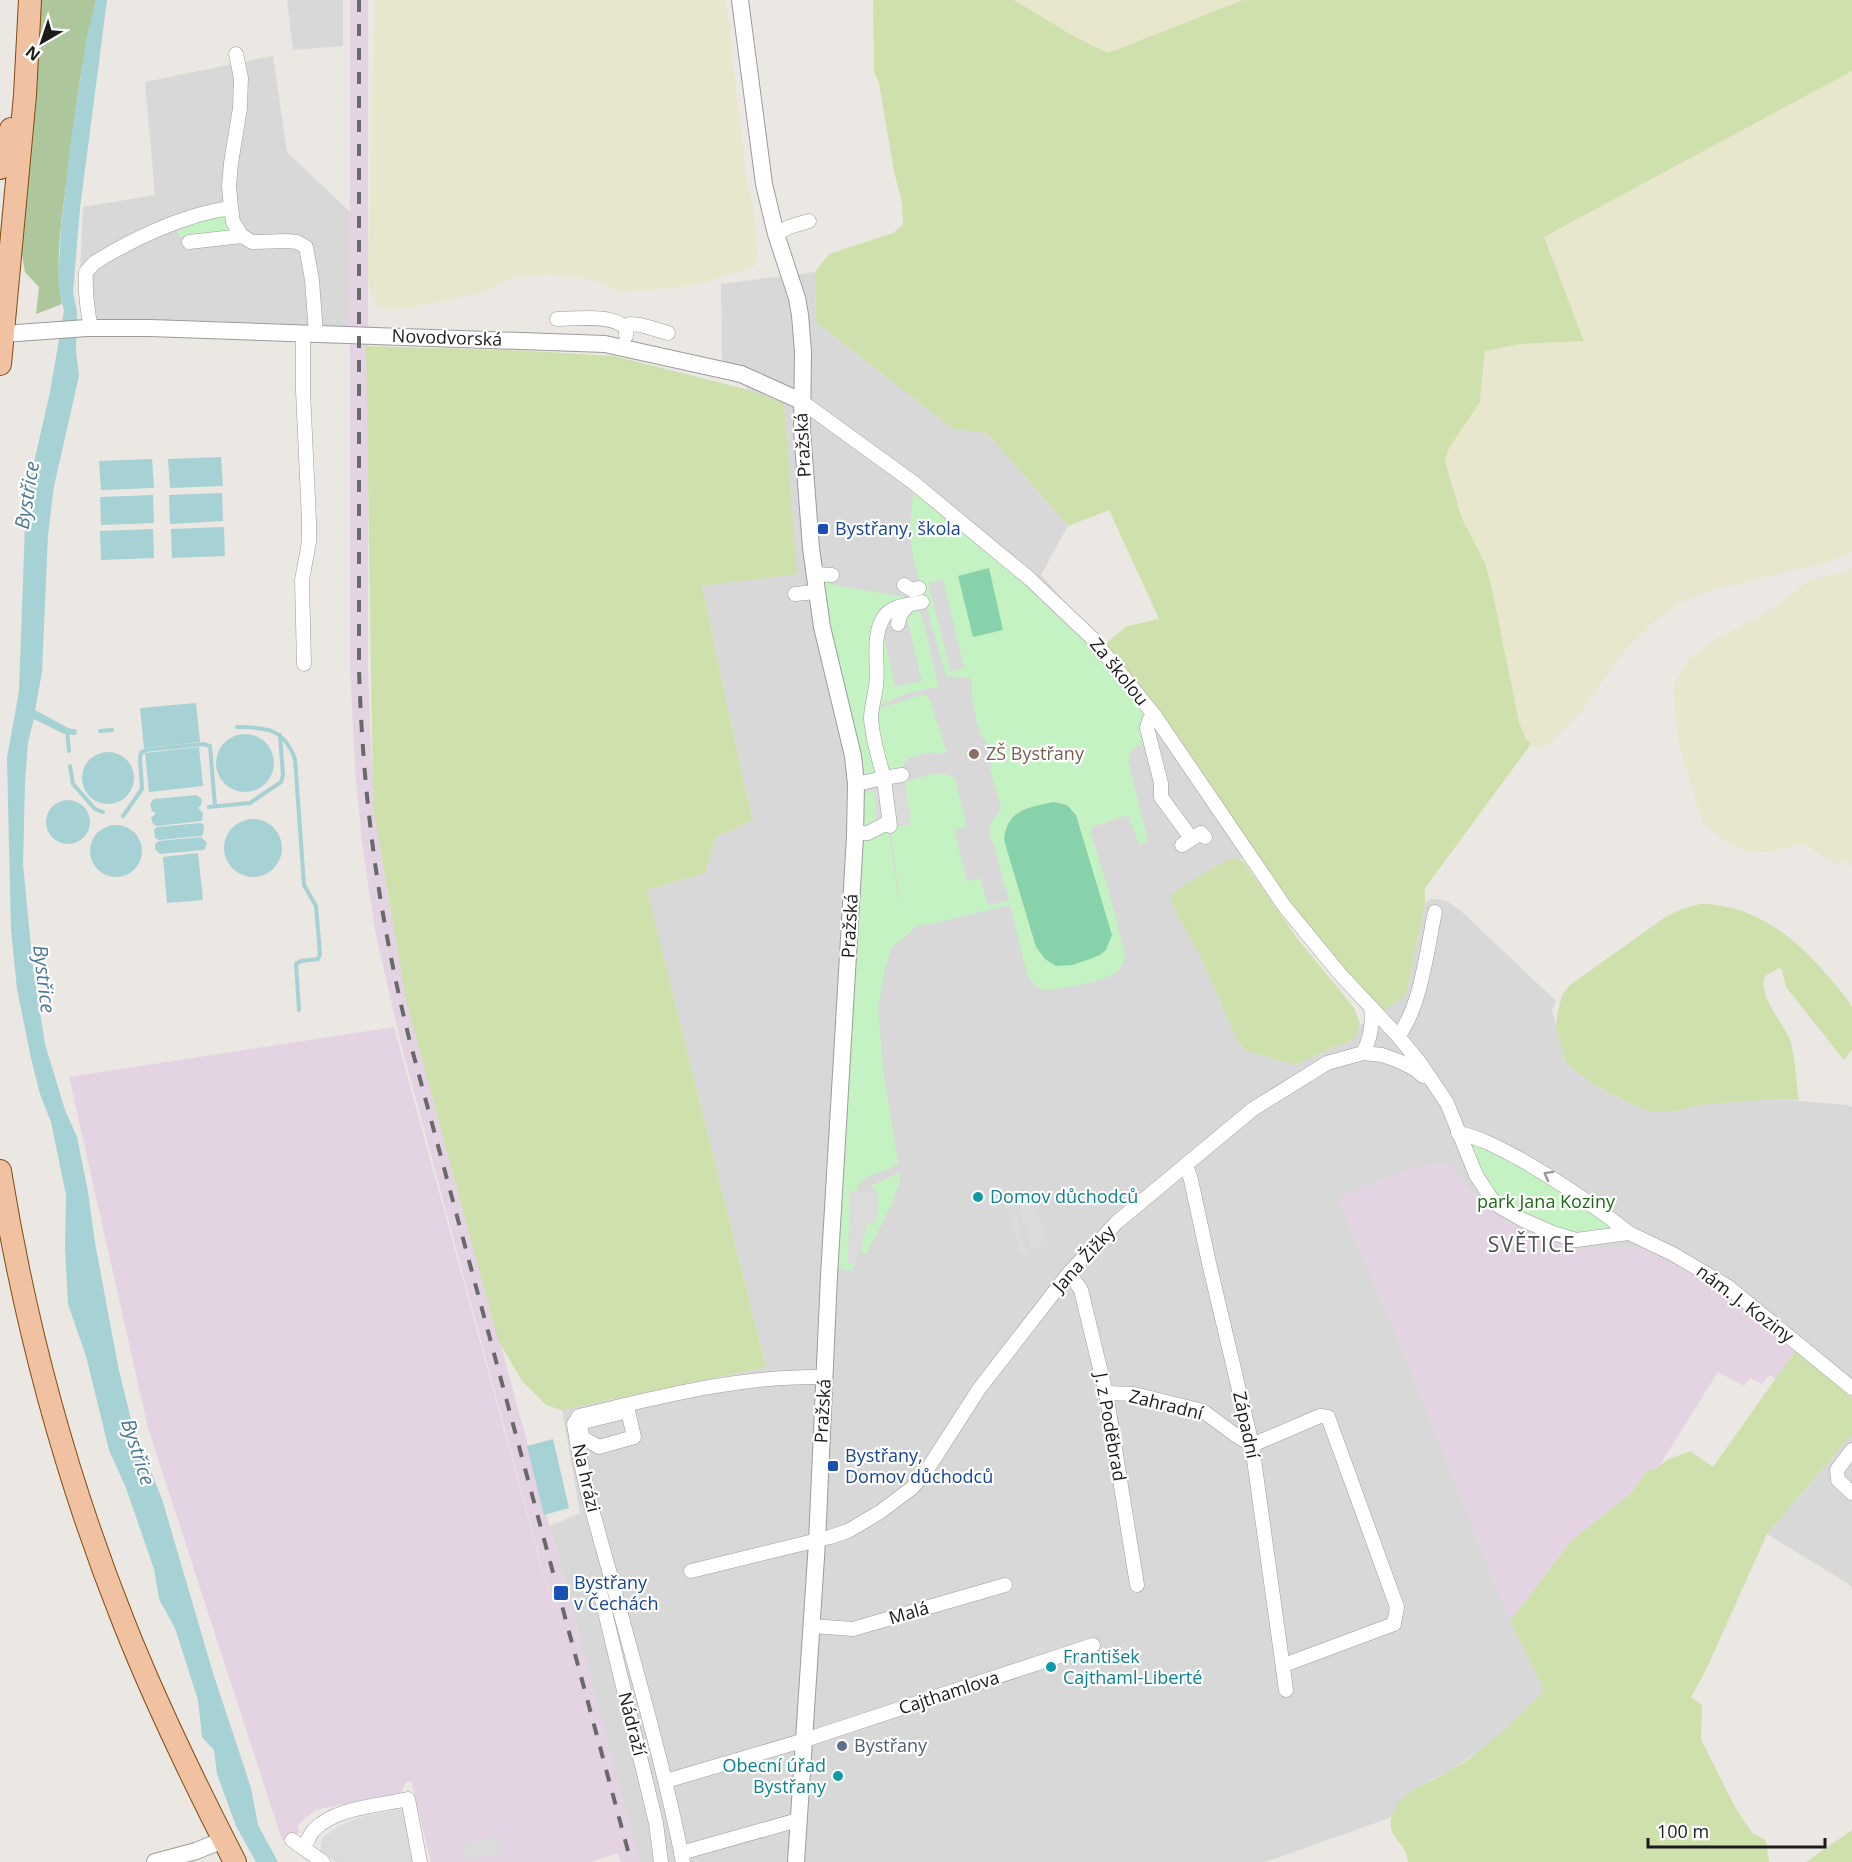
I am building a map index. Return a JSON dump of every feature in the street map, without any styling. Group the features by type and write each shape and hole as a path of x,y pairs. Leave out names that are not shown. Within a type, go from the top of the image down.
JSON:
{"main road":[{"path":"0,364 3,290 24,104 30,0"},
{"path":"0,168 13,122 26,50"},
{"path":"0,1171 21,1283 55,1420 74,1485 123,1621 149,1685 235,1862"}],"street":[{"name":"Pražská","path":"740,0 764,184 800,315 803,352 801,400 805,483 816,592 822,627 851,744 856,784 817,1542 796,1862"},
{"path":"236,54 241,78 240,108 229,186 233,222 242,236 252,242 287,241 297,242 306,247 312,280 310,333 303,391 309,521 309,542 302,580 304,664"},
{"path":"87,328 85,278 86,272 94,263 167,226 210,211 231,208"},
{"path":"776,234 808,221"},
{"path":"189,242 242,236"},
{"path":"556,319 611,319 620,322 626,330"},
{"path":"625,348 626,330 630,324 668,333"},
{"name":"Novodvorská","path":"3,334 87,328 310,333 605,344 741,374 801,400"},
{"name":"Za školou","path":"801,400 914,483 1030,579 1092,638 1155,716 1285,907 1340,974 1398,1036 1435,1086"},
{"path":"814,574 832,575"},
{"path":"904,585 912,590 916,598"},
{"path":"795,594 816,592"},
{"path":"898,624 900,615 916,598"},
{"path":"855,833 868,833 889,824 884,778 871,718 876,687 879,627 890,611 916,598"},
{"path":"1155,716 1148,721 1147,728 1161,783 1161,797 1193,840"},
{"path":"856,784 903,775"},
{"path":"1398,1036 1406,1025 1417,996 1435,912"},
{"path":"1363,1053 1373,1022 1371,1007"},
{"name":"Jana Žižky","path":"691,1570 817,1542 848,1530 896,1502 925,1473 979,1389 1069,1273 1117,1222 1253,1108 1327,1063 1363,1053 1399,1060 1415,1069 1435,1086"},
{"path":"1435,1086 1447,1103 1476,1174 1497,1205 1553,1233 1576,1240 1629,1233"},
{"name":"nám. J. Koziny","path":"1458,1132 1507,1152 1557,1180 1629,1233 1717,1279 1852,1388"},
{"name":"Západní","path":"1186,1165 1252,1446 1286,1690"},
{"name":"J. z Poděbrad","path":"1069,1273 1081,1290 1106,1393 1137,1585"},
{"name":"Na hrázi","path":"682,1857 666,1781 606,1561 578,1431 574,1424 579,1416 666,1395 757,1381 825,1377"},
{"name":"Zahradní","path":"1106,1393 1134,1394 1203,1411 1252,1446"},
{"path":"1252,1446 1320,1416 1328,1417 1397,1607 1394,1624 1284,1665"},
{"path":"1852,1450 1837,1470 1838,1480 1852,1493"},
{"name":"Malá","path":"812,1626 853,1629 1005,1585"},
{"name":"Nádraží","path":"599,1587 656,1823 661,1862"},
{"name":"Cajthamlova","path":"805,1740 1093,1645"},
{"path":"666,1781 805,1740"},
{"path":"323,1862 298,1844 329,1818 408,1799 420,1862"},
{"path":"682,1857 798,1820"},
{"path":"155,1862 185,1855 224,1840"}],"shaded area":[{"path":"287,0 343,0 343,46 293,50"},
{"path":"350,0 368,0 368,669 372,768 387,892 411,1011 640,1862 621,1862 618,1853 591,1862 431,1862 411,1781 406,1782 400,1795 381,1796 315,1810 297,1826 299,1833 292,1840 282,1840 148,1428 69,1077 394,1027 573,1682 400,1040 375,930 362,842 355,769 350,669"},
{"path":"375,0 726,0 747,182 754,211 758,257 755,266 700,284 666,289 618,291 591,279 550,274 520,276 501,282 487,291 453,299 394,310 377,306 369,290 368,268"},
{"path":"1014,0 1243,0 1108,53 1075,37"},
{"path":"273,56 287,152 350,212 351,341 84,331 80,272 83,207 155,195 145,82"},
{"path":"1852,71 1852,552 1825,563 1714,589 1679,603 1634,641 1617,660 1581,712 1543,748 1536,747 1525,737 1519,722 1485,563 1462,519 1445,461 1449,448 1480,402 1485,351 1521,344 1584,341 1544,237"},
{"path":"815,272 816,322 953,429 987,433 1068,526 1041,575 1104,645 1251,850 1240,860 1233,858 1171,902 1202,960 1237,1040 1246,1051 1296,1065 1337,1045 1346,1044 1356,1036 1359,1026 1406,995 1425,903 1430,899 1439,899 1448,902 1462,912 1556,1001 1552,1010 1566,1063 1591,1083 1631,1104 1652,1112 1673,1112 1698,1105 1774,1099 1852,1107 1852,1398 1796,1350 1712,1285 1640,1247 1577,1249 1498,1218 1458,1179 1341,1196 1341,1205 1397,1335 1510,1621 1543,1692 1501,1735 1447,1773 1430,1780 1395,1808 1392,1817 1266,1862 640,1862 635,1848 550,1526 580,1513 562,1410 766,1367 647,890 705,873 716,837 753,820 702,586 796,574 784,403 749,390 722,359 721,284"},
{"path":"1852,568 1852,868 1847,860 1837,865 1804,844 1767,852 1746,851 1727,842 1703,823 1679,745 1673,695 1675,682 1688,660 1711,642 1772,609 1811,579"},
{"path":"905,784 911,825 877,829 874,789"},
{"path":"1453,1163 1458,1179 1498,1218 1577,1249 1640,1247 1712,1285 1796,1350 1776,1379 1769,1375 1762,1384 1750,1378 1744,1386 1718,1372 1658,1468 1647,1471 1631,1493 1571,1541 1510,1621 1397,1335 1341,1205 1341,1196 1417,1166"},
{"path":"1032,1190 1048,1246 1032,1250 1015,1195"},
{"path":"850,1191 878,1193 876,1223 868,1223 856,1264 848,1263"},
{"path":"1010,1195 1028,1257 1020,1252 1003,1197"},
{"path":"1852,1434 1852,1588 1767,1534"},
{"path":"403,1809 413,1862 337,1862 320,1851 322,1838 339,1826 364,1816"},
{"path":"498,1835 502,1852 467,1861 462,1845"}],"green space":[{"path":"39,0 96,0 79,88 61,225 59,272 62,304 36,314 39,287 25,272 21,249"},
{"path":"873,0 1014,0 1075,37 1108,53 1243,0 1852,0 1852,71 1544,237 1584,341 1521,344 1485,351 1480,402 1449,448 1445,461 1462,519 1485,563 1519,722 1525,737 1531,744 1425,888 1425,903 1406,995 1380,1013 1290,905 1104,645 1127,626 1159,619 1109,510 1068,526 987,433 953,429 816,322 815,272 829,254 893,233 903,225 902,203 894,171 879,83 874,72"},
{"path":"225,215 230,222 232,235 184,238 180,237 177,231 188,228 189,221"},
{"path":"366,346 614,356 749,390 784,403 797,574 702,586 753,820 716,837 705,873 647,890 766,1367 562,1410 546,1405 522,1381 498,1340 406,1000 373,806"},
{"path":"913,490 1030,579 1155,716 1144,743 1131,750 1128,761 1148,842 1139,844 1128,815 1092,827 1090,831 1125,954 1121,967 1113,975 1092,982 1055,989 1035,986 1027,974 1010,905 922,926 921,923 891,948 878,1009 883,1069 898,1164 868,1177 863,1180 856,1191 850,1191 848,1263 854,1264 853,1270 846,1271 835,1266 861,800 864,800 866,792 874,790 877,829 888,828 902,918 890,826 910,824 905,782 931,775 944,774 955,779 967,826 954,830 967,881 980,878 988,906 1009,900 989,831 1001,808 989,765 992,764 985,738 982,738 975,713 972,683 970,678 946,676 913,558 910,529","holes":["943,579 964,668 951,672 928,583"]},
{"path":"989,568 1003,630 973,637 958,576"},
{"path":"830,581 831,585 913,598 877,626 877,769 872,774 862,774 829,627 823,582"},
{"path":"913,609 920,612 938,684 937,687 911,692 877,706 875,704 879,687 882,628 895,687 922,681 908,622 904,621 905,614"},
{"path":"897,612 895,621 898,624 882,628 891,615"},
{"path":"920,695 927,696 930,700 947,752 938,754 930,752 907,759 900,771 890,772 883,768 876,710"},
{"path":"1053,802 1067,805 1076,815 1112,935 1106,950 1100,955 1072,965 1056,966 1045,959 1036,947 1004,840 1009,822 1014,816 1027,808"},
{"path":"1234,858 1243,861 1297,938 1354,1008 1360,1023 1356,1036 1346,1044 1337,1045 1296,1065 1246,1051 1237,1040 1202,960 1170,896 1182,886"},
{"path":"1700,904 1740,910 1775,927 1806,952 1851,1005 1852,1050 1844,1060 1786,987 1782,970 1779,968 1765,976 1763,983 1768,1000 1792,1046 1799,1100 1774,1099 1698,1105 1672,1112 1652,1112 1591,1083 1566,1063 1556,1027 1562,995 1570,985 1667,916"},
{"name":"park Jana Koziny","path":"1473,1143 1501,1154 1594,1213 1608,1230 1590,1234 1563,1231 1508,1204 1494,1193 1482,1176 1465,1145"},
{"path":"900,1173 893,1201 866,1255 860,1250 868,1222 876,1222 878,1193 870,1186"},
{"path":"1796,1350 1852,1398 1852,1434 1767,1534 1706,1670 1691,1697 1702,1705 1701,1739 1735,1807 1752,1833 1766,1840 1769,1862 1408,1862 1392,1830 1391,1818 1398,1803 1414,1789 1448,1772 1474,1755 1510,1725 1543,1692 1510,1621 1571,1541 1631,1493 1647,1471 1690,1451 1713,1467"},
{"path":"1852,1830 1852,1862 1806,1862"}],"water":[{"name":"Bystřice","path":"96,0 107,0 80,208 73,292 77,312 76,351 79,376 54,486 48,535 42,672 35,710 68,728 77,730 76,735 64,734 34,719 28,742 23,864 33,968 45,1044 65,1110 77,1137 118,1366 132,1424 162,1499 213,1673 251,1788 258,1825 278,1862 256,1862 236,1826 217,1774 214,1750 202,1737 198,1700 175,1628 159,1599 154,1569 126,1488 109,1450 86,1356 68,1304 65,1248 66,1195 51,1122 40,1094 31,1058 17,989 11,930 7,758 19,691 26,498 50,392 64,311 58,283 61,228 72,133 87,36"},
{"path":"221,457 223,486 170,488 168,459"},
{"path":"152,459 154,488 101,490 99,461"},
{"path":"222,493 223,521 170,524 169,495"},
{"path":"153,495 154,523 101,525 100,497"},
{"path":"224,527 225,556 172,558 171,529"},
{"path":"153,529 154,558 101,560 100,531"},
{"path":"196,703 200,742 144,748 140,708"},
{"path":"239,734 251,734 266,742 274,757 274,769 266,784 251,792 239,792 224,784 216,769 216,757 224,742"},
{"path":"199,747 203,786 149,792 145,753"},
{"path":"103,752 113,752 123,756 130,763 134,778 130,793 123,800 113,804 103,804 93,800 86,793 82,783 82,773 86,763 93,756"},
{"path":"196,795 202,799 198,808 203,813 202,821 157,826 153,824 151,818 156,813 152,811 150,804 154,799"},
{"path":"68,800 83,807 90,822 83,837 68,844 53,837 46,822 53,807"},
{"path":"247,819 259,819 274,827 282,842 282,854 274,869 259,877 247,877 232,869 224,854 224,842 232,827"},
{"path":"200,823 204,825 201,836 159,840 155,838 154,830 157,827"},
{"path":"111,825 121,825 135,832 142,851 135,870 121,877 111,877 101,873 94,866 90,856 90,846 94,836 101,829"},
{"path":"201,837 207,843 203,850 160,854 155,849 155,844 159,841"},
{"path":"198,853 203,900 167,903 163,857"},
{"path":"553,1439 569,1508 544,1515 527,1446"}],"waterway":[{"path":"237,727 266,729 273,732 286,741 295,759 304,885 316,906 320,954 318,959 301,961 296,964 299,1010"},
{"path":"100,731 112,730"},
{"path":"67,731 69,751"},
{"path":"209,807 250,803 281,782 283,775 280,735"},
{"path":"123,816 142,789 140,758 141,753 146,750 203,744 210,746 215,806"},
{"path":"70,766 73,784 95,809 103,812"}],"railway":[{"path":"359,0 359,669 364,763 374,855 389,945 409,1038 631,1862"}],"place":[{"name":"Bystřany, škola","path":"823,529"},
{"name":"ZŠ Bystřany","path":"974,754"},
{"name":"Domov důchodců","path":"978,1197"},
{"name":"Bystřany, Domov důchodců","path":"833,1466"},
{"name":"Bystřany v Čechách","path":"561,1593"},
{"name":"František Cajthaml-Liberté","path":"1051,1667"},
{"name":"Bystřany","path":"842,1746"},
{"name":"Obecní úřad Bystřany","path":"838,1776"}],"district":[{"name":"SVĚTICE","path":"1532,1245"}]}
